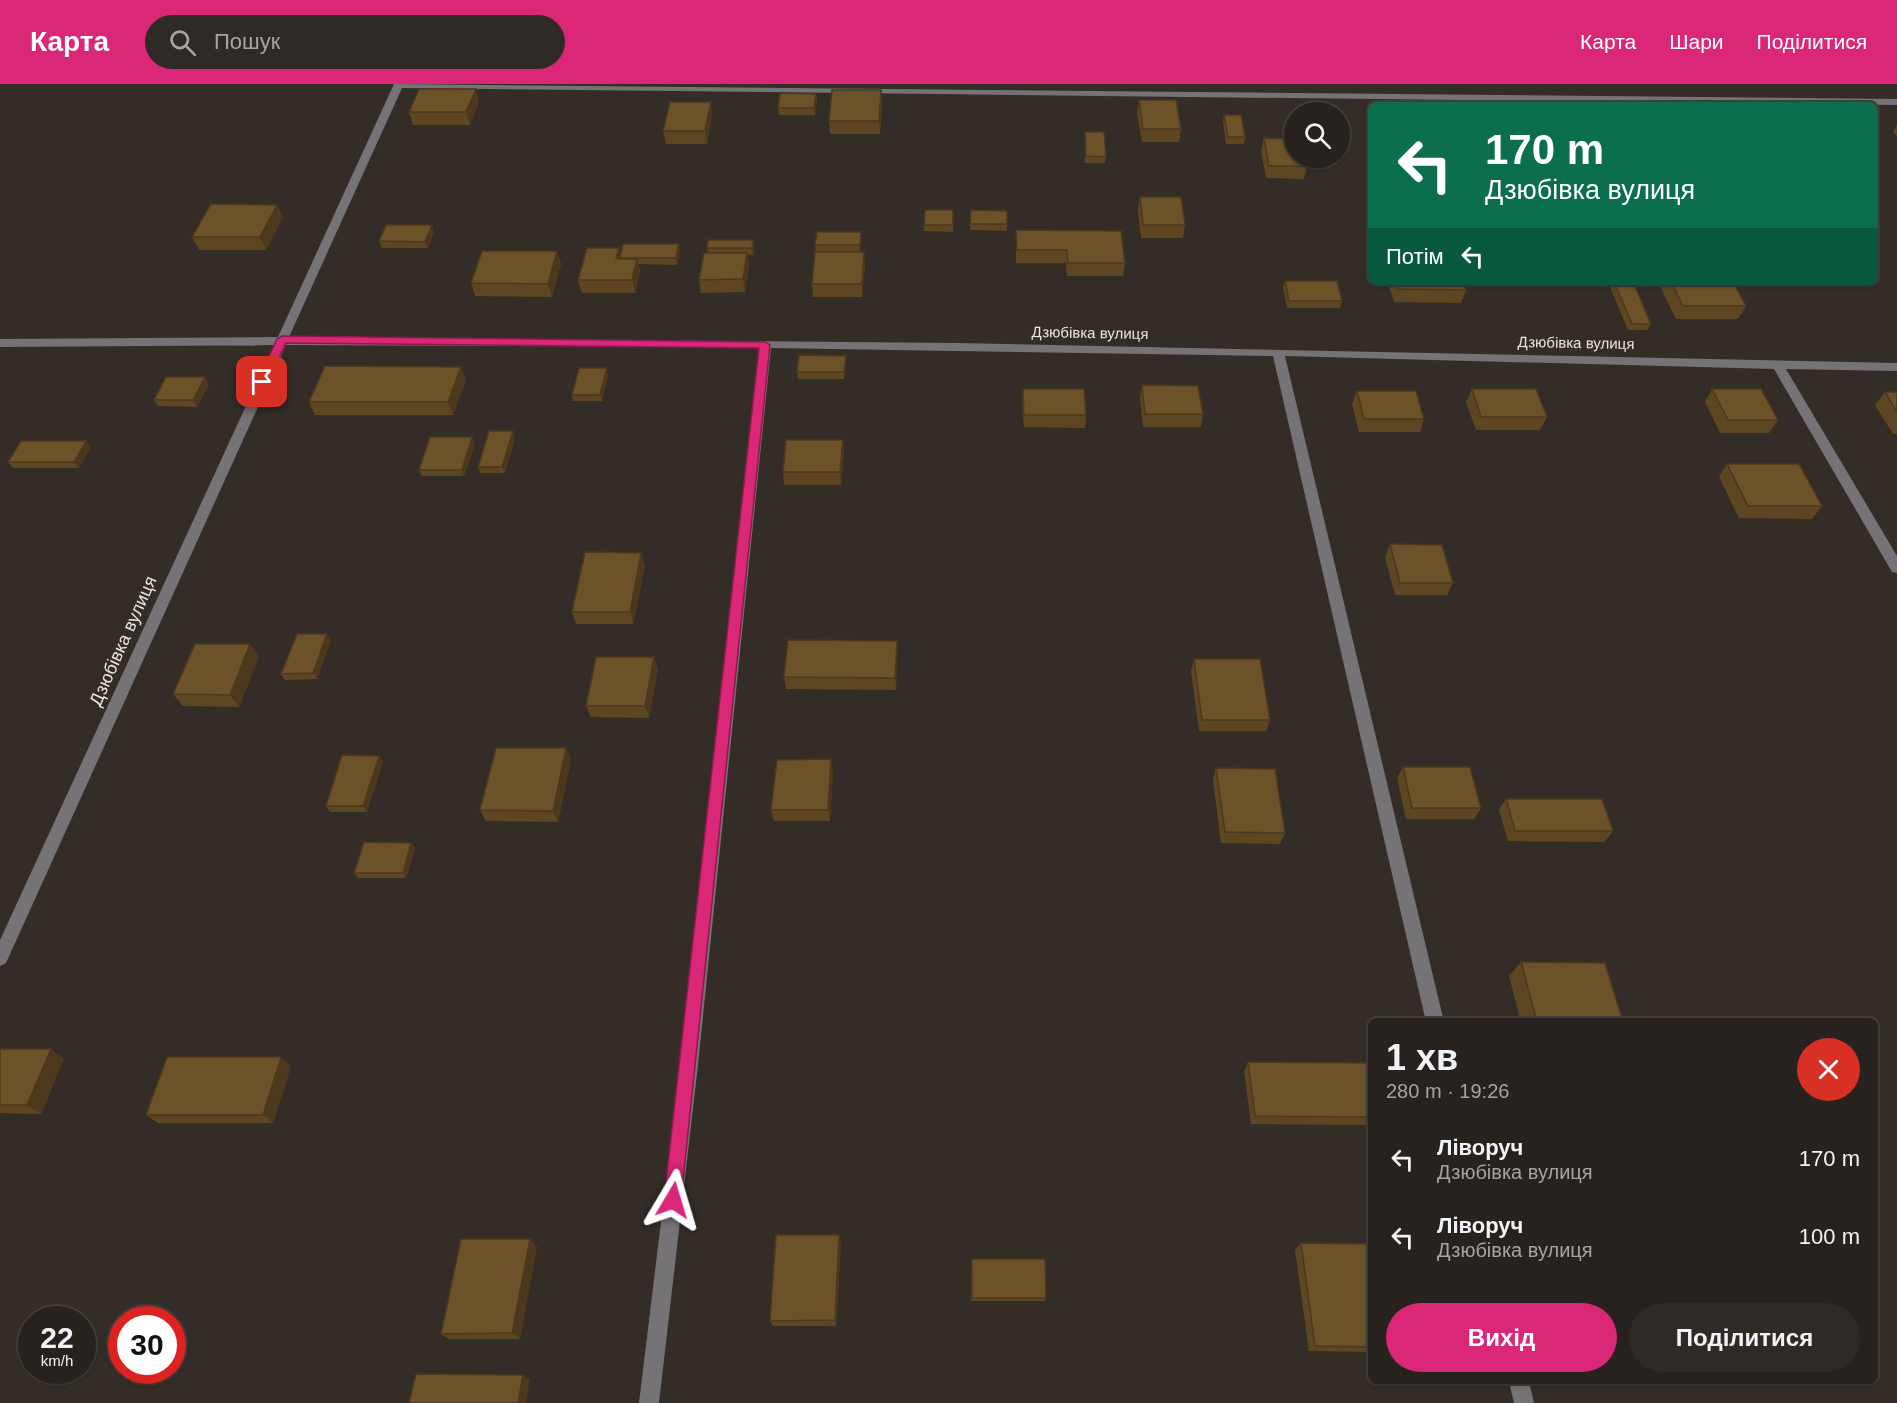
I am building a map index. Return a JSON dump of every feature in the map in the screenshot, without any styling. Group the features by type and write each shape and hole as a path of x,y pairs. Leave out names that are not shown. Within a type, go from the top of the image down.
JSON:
{"street":[{"path":"282,339 399,84 1897,102"},
{"name":"Дзюбівка вулиця","path":"0,343 282,339 765,345 1278,352 1897,367"},
{"name":"Дзюбівка вулиця","path":"0,958 282,339"},
{"path":"649,1403 690,1053 765,345"},
{"path":"1278,352 1434,1018"},
{"path":"1779,365 1897,568"},
{"path":"1519,1384 1524,1403"}],"building":[{"path":"419,89 476,89 466,112 409,112"},
{"path":"832,90 881,90 879,121 829,121"},
{"path":"780,93 816,94 814,108 778,108"},
{"path":"1139,100 1176,100 1181,129 1143,129"},
{"path":"670,102 711,102 705,131 663,131"},
{"path":"1224,115 1241,115 1245,137 1228,137"},
{"path":"1085,132 1104,132 1106,157 1086,156"},
{"path":"1264,138 1284,139 1284,166 1269,166"},
{"path":"1140,197 1181,197 1185,225 1143,225"},
{"path":"211,204 277,205 260,237 192,237"},
{"path":"925,210 953,210 953,225 924,225"},
{"path":"971,210 1007,211 1007,224 970,224"},
{"path":"386,225 432,225 425,242 379,241"},
{"path":"1016,230 1121,231 1125,263 1068,263 1067,250 1017,250"},
{"path":"817,232 861,232 860,245 815,245"},
{"path":"708,240 753,240 752,248 707,248"},
{"path":"623,244 679,244 676,258 620,258"},
{"path":"587,248 619,248 616,259 637,259 632,280 578,280"},
{"path":"482,251 557,251 548,284 471,283"},
{"path":"815,252 864,252 862,284 812,284"},
{"path":"704,253 747,253 743,279 699,280"},
{"path":"1285,281 1337,281 1342,301 1289,301"},
{"path":"1397,285 1464,285 1466,290 1398,289"},
{"path":"1615,285 1634,285 1651,324 1632,324"},
{"path":"1672,285 1735,285 1746,306 1683,306"},
{"path":"799,355 846,356 844,372 797,372"},
{"path":"325,366 461,367 448,402 309,402"},
{"path":"579,368 607,368 600,395 572,395"},
{"path":"166,377 205,377 193,400 154,400"},
{"path":"1142,385 1198,386 1203,414 1145,414"},
{"path":"1023,389 1084,389 1086,415 1024,415"},
{"path":"1472,389 1536,389 1547,417 1481,417"},
{"path":"1712,389 1761,389 1778,420 1728,420"},
{"path":"1357,391 1416,391 1424,419 1364,419"},
{"path":"1885,392 1897,392 1897,412"},
{"path":"489,431 513,431 502,467 478,467"},
{"path":"430,437 472,437 462,470 419,470"},
{"path":"786,440 843,440 840,472 783,472"},
{"path":"21,441 86,441 74,462 8,462"},
{"path":"1727,464 1799,464 1822,506 1748,506"},
{"path":"1390,544 1442,545 1453,583 1400,583"},
{"path":"585,552 641,553 630,612 572,612"},
{"path":"297,634 327,634 313,673 281,674"},
{"path":"788,640 897,641 895,678 784,677"},
{"path":"195,644 250,644 230,695 173,694"},
{"path":"596,657 654,657 645,706 586,706"},
{"path":"1194,659 1260,659 1270,720 1202,720"},
{"path":"496,748 566,748 553,811 480,810"},
{"path":"342,755 379,756 363,806 326,806"},
{"path":"831,759 828,810 771,810 777,760"},
{"path":"1403,767 1470,767 1481,808 1412,808"},
{"path":"1216,768 1275,769 1285,833 1225,832"},
{"path":"1506,799 1602,799 1613,831 1515,831"},
{"path":"364,842 411,843 403,873 354,873"},
{"path":"1521,962 1605,963 1622,1018 1536,1018"},
{"path":"0,1049 51,1049 27,1105 0,1105"},
{"path":"167,1057 281,1057 263,1115 146,1115"},
{"path":"1248,1062 1368,1063 1368,1117 1255,1116"},
{"path":"776,1235 839,1235 835,1320 770,1321"},
{"path":"461,1239 530,1239 512,1333 441,1334"},
{"path":"1301,1243 1368,1244 1368,1347 1315,1346"},
{"path":"972,1259 1045,1259 1046,1298 972,1298"},
{"path":"416,1374 523,1375 518,1403 409,1403"}],"route":[{"path":"262,382 282,339 765,345 692,1042 673,1200"}]}
